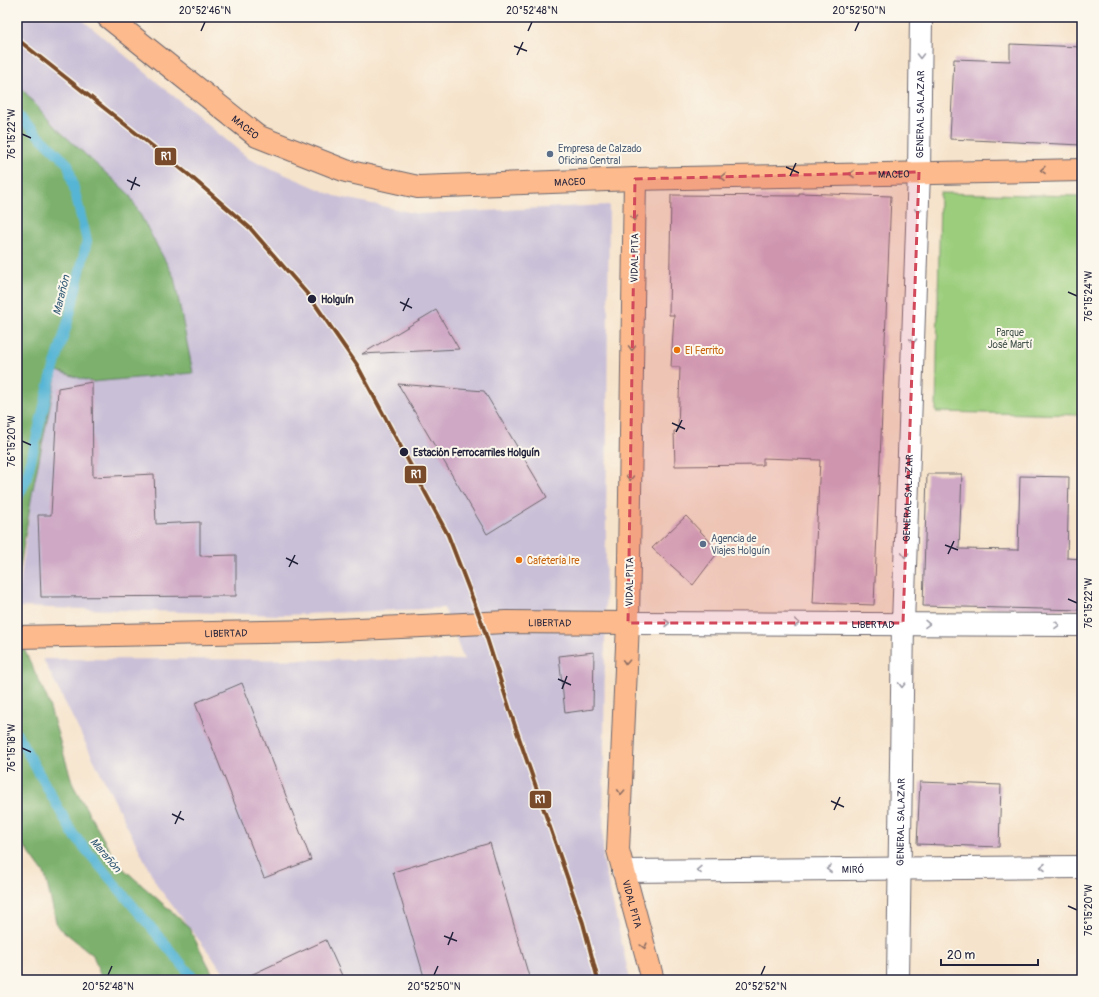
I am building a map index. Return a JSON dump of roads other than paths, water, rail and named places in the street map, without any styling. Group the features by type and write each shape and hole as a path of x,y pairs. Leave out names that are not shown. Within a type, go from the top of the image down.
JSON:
{"main road":[{"name":"MACEO","path":"108,17 257,136 346,171 418,187 635,179 920,172 1082,170"},
{"name":"VIDAL PITA","path":"635,179 628,623 618,850 653,980"},
{"name":"LIBERTAD","path":"25,637 316,631 506,622 628,623"}],"street":[{"name":"GENERAL SALAZAR","path":"898,980 903,623 920,172 921,17"},
{"name":"LIBERTAD","path":"628,623 903,623 1082,625"},
{"name":"MIRÓ","path":"623,871 1082,867"}],"waterway":[{"name":"Marañón","path":"17,115 68,164 87,241 69,318 50,381 26,481 17,499"},
{"name":"Marañón","path":"17,734 73,834 195,980"}],"place":[{"name":"Empresa de Calzado Oficina Central","path":"550,154"},
{"name":"Holguín","path":"312,299"},
{"name":"El Ferrito","path":"677,350"},
{"name":"Estación Ferrocarriles Holguín","path":"404,452"},
{"name":"Agencia de Viajes Holguín","path":"703,544"},
{"name":"Cafetería Ire","path":"519,560"}],"park label":[{"name":"Parque José Martí","path":"1010,338"}]}
